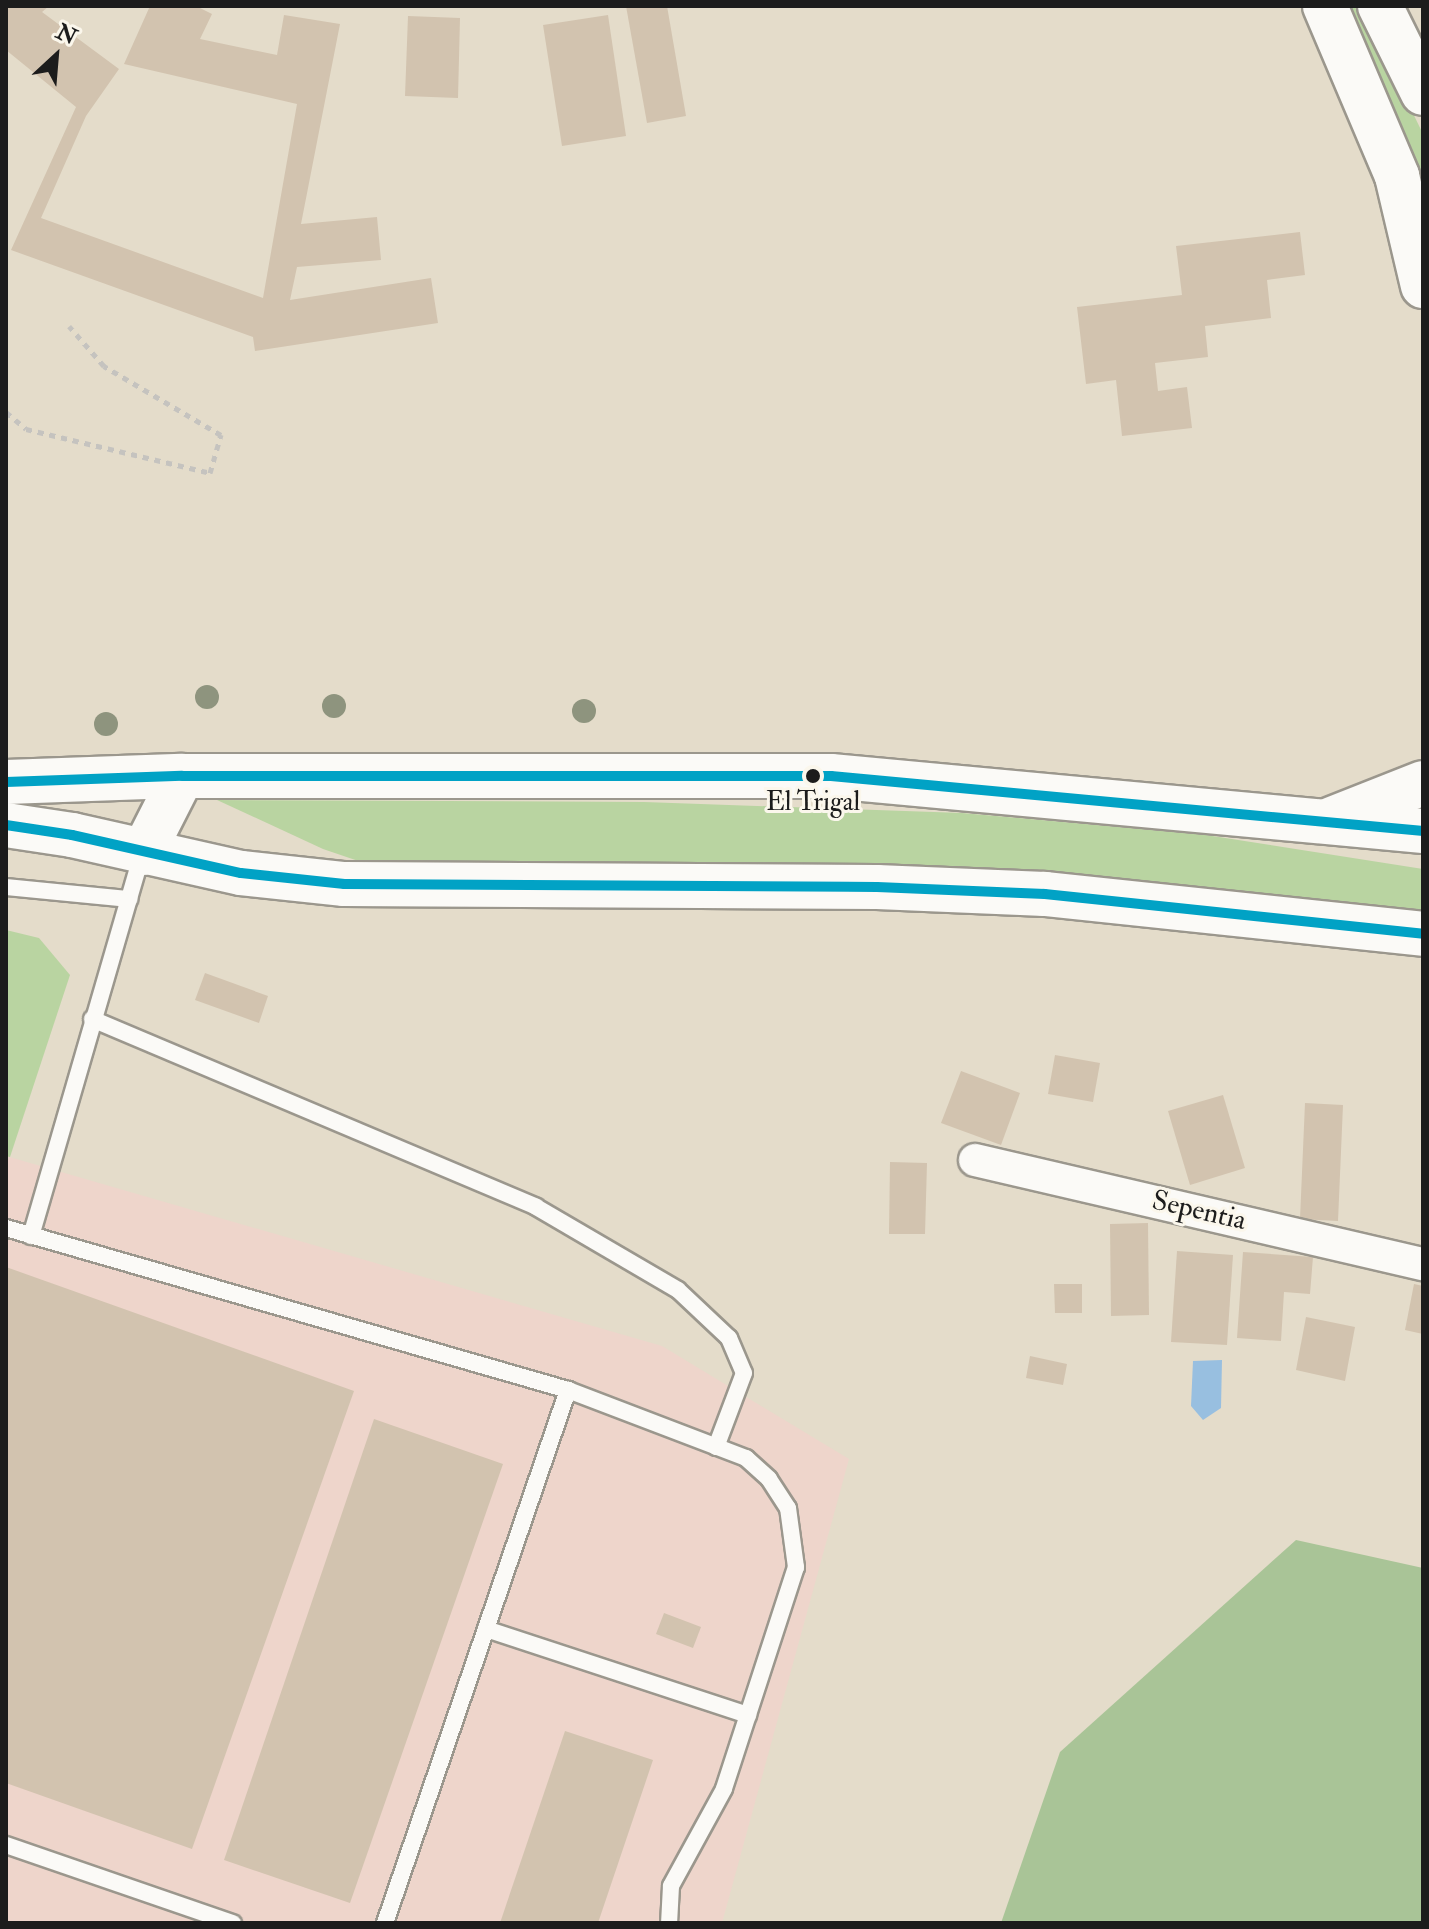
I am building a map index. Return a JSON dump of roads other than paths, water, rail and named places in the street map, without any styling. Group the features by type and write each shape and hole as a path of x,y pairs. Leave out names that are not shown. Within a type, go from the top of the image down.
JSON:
{"highway":[{"path":"1325,6 1397,176 1423,286"},
{"path":"1380,6 1423,93"},
{"path":"143,853 182,776"},
{"path":"6,782 182,776 831,776 1423,831"},
{"path":"1324,822 1423,783"},
{"path":"6,825 72,835 241,873 344,884 877,887 1045,894 1423,934"}],"street":[{"name":"Sepentia","path":"975,1160 1423,1264"}],"lane":[{"path":"31,1236 143,853"},
{"path":"6,887 129,899"},
{"path":"92,1019 536,1207 678,1290 729,1338 744,1373 716,1447"},
{"path":"6,1228 568,1390 746,1458 769,1479 788,1508 796,1567 724,1789 671,1886 669,1923"},
{"path":"385,1923 568,1390"},
{"path":"486,1629 748,1715"},
{"path":"6,1845 233,1923"}],"water":[{"path":"1222,1360 1221,1408 1203,1420 1191,1406 1193,1361"}],"place":[{"name":"El Trigal","path":"813,776"}]}
